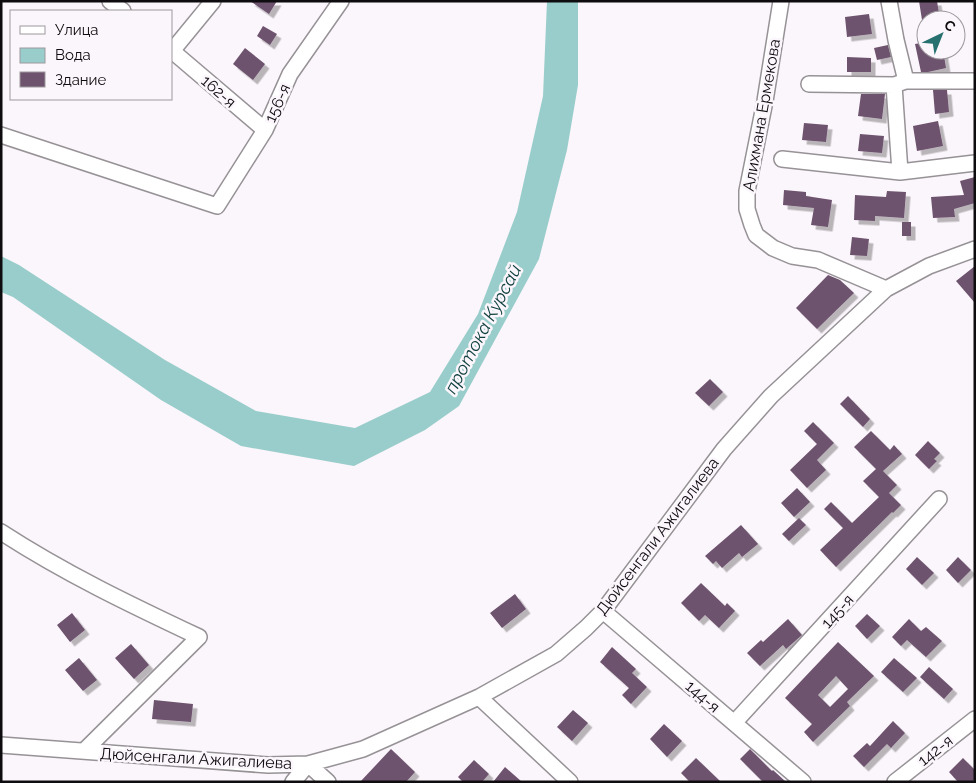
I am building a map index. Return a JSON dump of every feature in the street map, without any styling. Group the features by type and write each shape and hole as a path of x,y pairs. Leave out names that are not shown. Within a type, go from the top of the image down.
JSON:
{"street":[{"path":"110,1 121,10"},
{"name":"162-я","path":"213,1 172,51 265,130"},
{"name":"156-я","path":"1,135 217,206 265,130 290,74 340,1"},
{"name":"Алихмана Ермекова","path":"780,1 765,101 747,191 747,210 752,225 756,235 773,248 792,256 818,260 886,289"},
{"path":"889,1 896,40 900,83 900,172"},
{"path":"809,84 975,81"},
{"path":"782,158 900,172 975,163"},
{"name":"Дюйсенгали Ажигалиева","path":"1,745 268,765 308,764 363,749 478,697 556,654 603,611 724,449 771,396 886,289 929,266 975,249"},
{"name":"145-я","path":"734,723 939,499"},
{"path":"1,532 30,551 103,592 198,637 84,751"},
{"name":"144-я","path":"603,611 803,782"},
{"path":"478,697 570,782"},
{"name":"142-я","path":"895,782 975,719"},
{"path":"294,782 308,764 328,782"}],"water":[{"name":"протока Курсай","path":"547,1 578,1 578,85 567,150 539,259 459,406 425,430 354,466 241,446 161,400 13,297 1,292 1,256 19,265 165,360 256,411 355,428 430,392 478,314 517,212 543,96"}],"building":[{"path":"250,1 277,1 269,14"},
{"path":"919,1 937,1 938,10 920,10"},
{"path":"869,14 872,34 847,37 845,17"},
{"path":"263,26 277,34 270,45 257,36"},
{"path":"888,45 891,57 877,60 874,48"},
{"path":"245,48 265,64 253,80 233,64"},
{"path":"847,57 871,58 871,72 847,72"},
{"path":"918,60 945,60 946,68 921,72"},
{"path":"933,90 947,90 949,112 935,114"},
{"path":"861,94 885,94 882,119 858,116"},
{"path":"938,121 943,146 917,151 913,126"},
{"path":"804,123 828,125 826,142 802,140"},
{"path":"860,134 884,136 882,153 858,151"},
{"path":"975,177 975,203 954,209 955,217 933,218 931,197 964,195 960,181"},
{"path":"784,190 806,192 806,196 832,200 828,227 811,225 814,208 783,205"},
{"path":"887,191 906,192 904,218 875,216 875,221 854,220 855,195 886,197"},
{"path":"902,222 911,222 911,236 902,236"},
{"path":"852,237 869,239 867,256 850,255"},
{"path":"975,266 975,303 956,281"},
{"path":"828,275 840,280 854,293 817,329 796,308"},
{"path":"710,379 723,392 709,406 695,393"},
{"path":"848,396 870,419 863,427 840,404"},
{"path":"813,422 834,443 817,460 826,470 807,488 790,470 817,444 804,431"},
{"path":"871,431 890,450 894,445 902,454 883,471 897,485 889,493 901,505 836,567 820,550 843,528 824,509 831,502 852,523 879,497 863,481 876,469 854,447"},
{"path":"928,441 940,453 934,459 937,461 929,469 915,455"},
{"path":"797,488 810,502 794,517 781,503"},
{"path":"799,518 806,525 789,541 782,534"},
{"path":"741,525 758,544 742,557 739,553 722,568 716,561 713,564 705,556"},
{"path":"917,557 934,573 922,585 906,569"},
{"path":"958,557 971,570 958,583 946,570"},
{"path":"701,583 725,606 727,603 735,611 719,628 705,615 699,621 681,603"},
{"path":"515,594 526,609 502,628 490,613"},
{"path":"72,613 85,630 70,642 57,625"},
{"path":"867,614 880,626 867,639 855,626"},
{"path":"788,619 802,635 786,649 783,645 760,666 747,653 761,640 763,642"},
{"path":"909,619 921,631 926,627 942,641 926,657 907,640 901,646 892,637"},
{"path":"838,642 874,676 847,702 850,706 813,742 804,732 812,724 785,698","holes":["836,676 848,689 830,707 818,695"]},
{"path":"131,644 149,665 134,679 115,658"},
{"path":"612,647 636,669 632,673 647,687 631,704 622,695 629,688 600,662"},
{"path":"79,658 97,680 83,691 65,670"},
{"path":"894,658 917,678 903,692 881,672"},
{"path":"929,667 953,689 944,699 920,677"},
{"path":"154,700 193,704 191,722 152,719"},
{"path":"573,710 588,723 572,741 557,727"},
{"path":"893,721 905,733 891,748 887,744 864,767 853,756 867,743 870,746"},
{"path":"664,724 682,741 667,757 650,739"},
{"path":"391,749 415,772 406,782 360,782"},
{"path":"750,749 786,782 763,782 740,759"},
{"path":"696,758 721,782 690,782 681,773"},
{"path":"963,758 975,770 975,779 972,782 958,782 949,772"},
{"path":"474,760 489,774 482,782 463,782 458,777"},
{"path":"505,767 522,782 493,782"}]}
